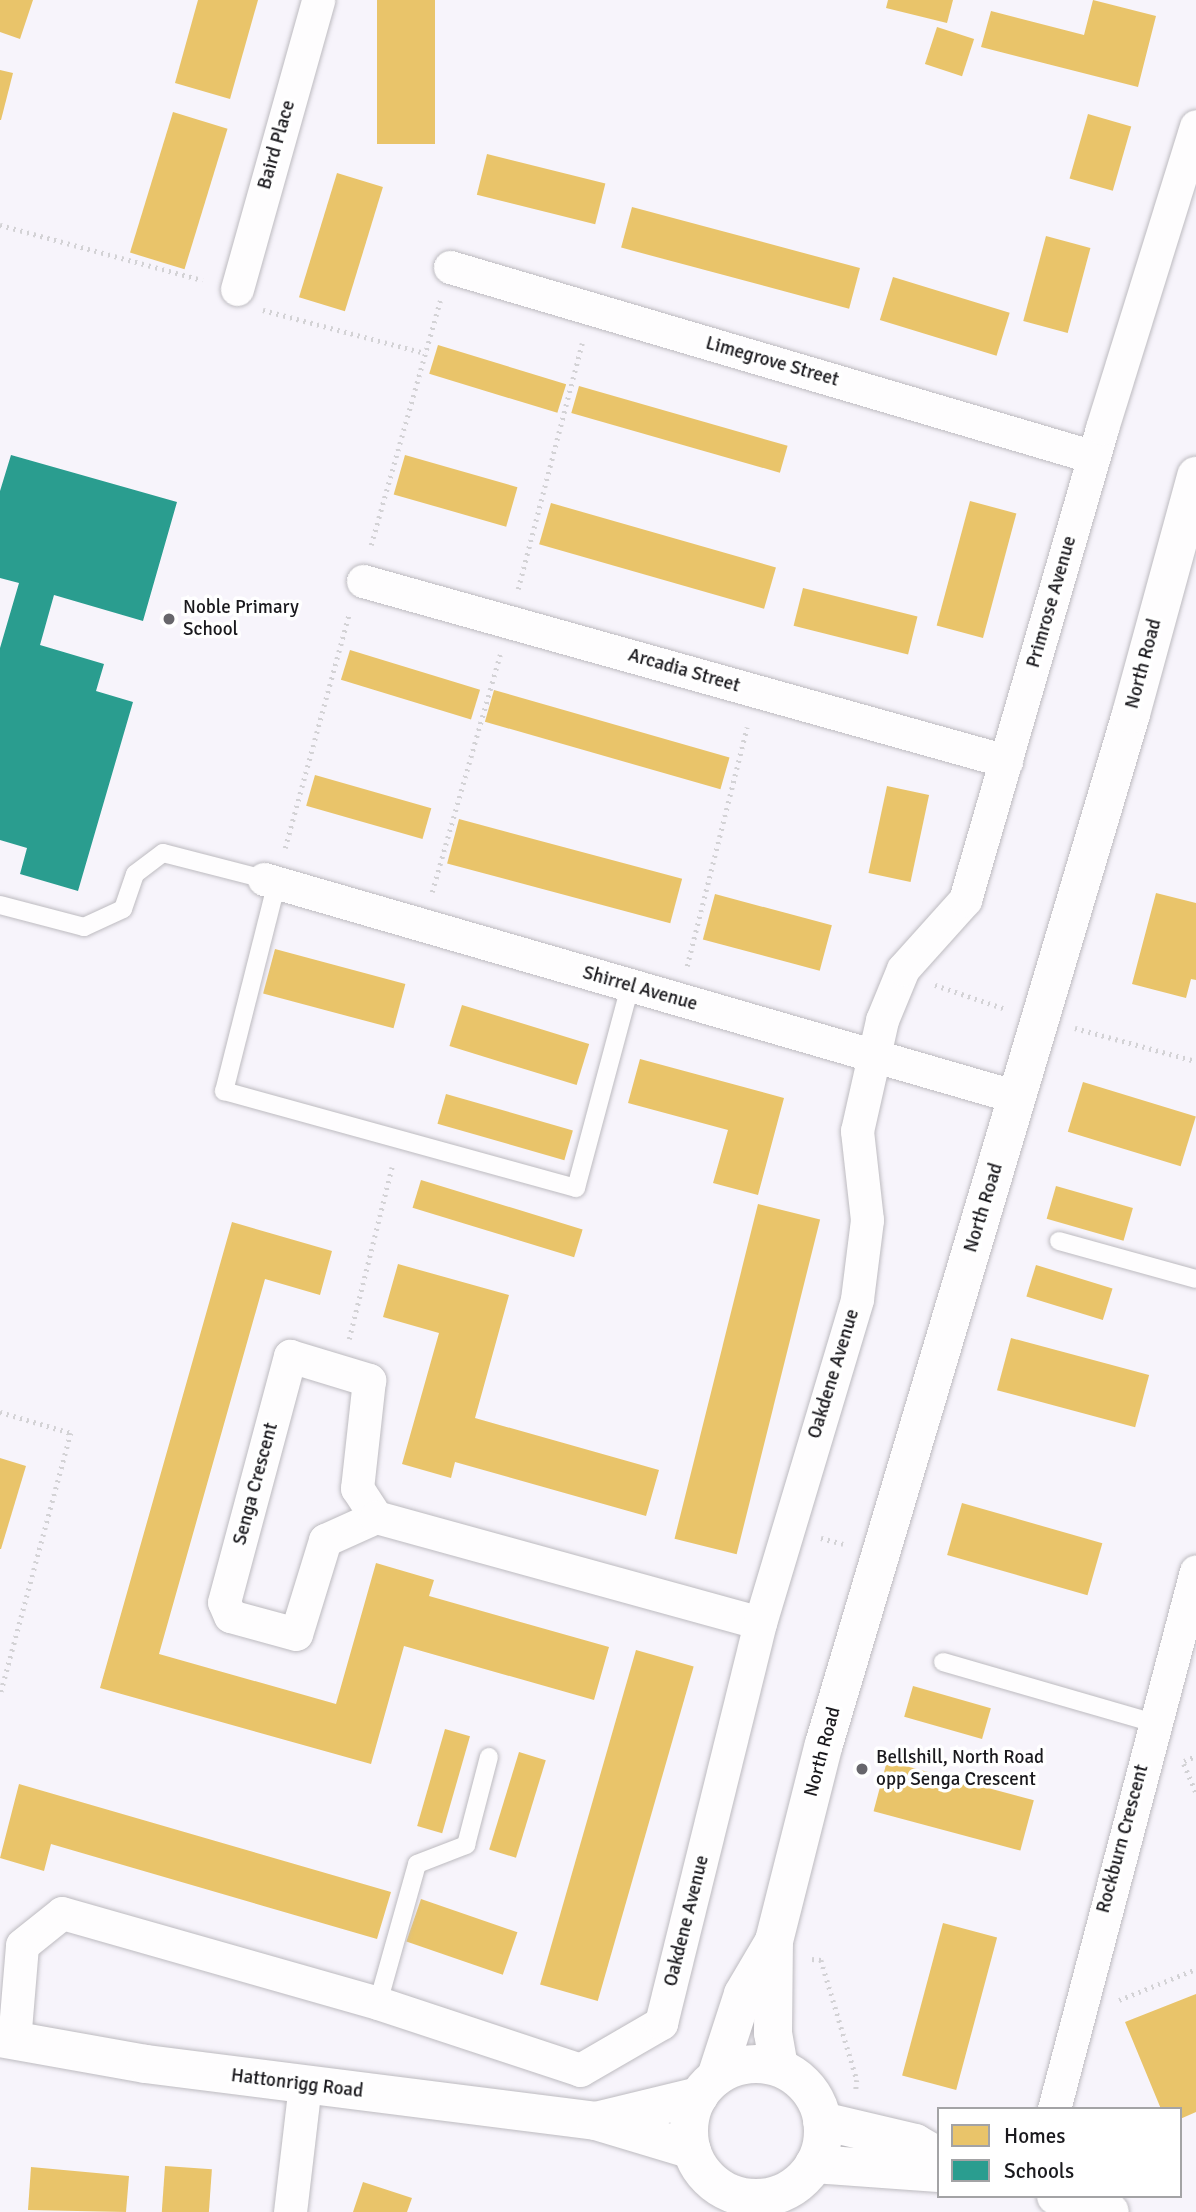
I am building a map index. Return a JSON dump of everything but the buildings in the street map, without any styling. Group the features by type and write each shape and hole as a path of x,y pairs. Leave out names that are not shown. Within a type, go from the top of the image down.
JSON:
{"main road":[{"name":"North Road","path":"779,2067 773,2033 774,1941 824,1744 1040,1019 1196,476"},
{"name":"North Road","path":"707,2086 743,1994 774,1941"},
{"name":"Hattonrigg Road","path":"7,2040 305,2085 596,2121 697,2160"},
{"path":"708,2212 697,2160 691,2112 707,2086 736,2067 779,2067 808,2088 822,2121 822,2143 797,2186"},
{"name":"Hattonrigg Road","path":"596,2121 707,2086"},
{"path":"822,2121 915,2143 937,2156"},
{"path":"697,2160 736,2195 769,2196 797,2186 937,2173"},
{"path":"1063,2198 1111,2212"}],"street":[{"name":"Baird Place","path":"237,289 318,0"},
{"name":"Primrose Avenue","path":"873,1058 902,969 965,900 1094,457 1196,125"},
{"name":"Limegrove Street","path":"450,267 1094,457"},
{"name":"Arcadia Street","path":"363,581 1006,761"},
{"name":"Shirrel Avenue","path":"270,881 873,1058 1017,1097"},
{"name":"Oakdene Avenue","path":"7,2040 22,1945 62,1913 378,2003 580,2070 661,2023 760,1622 857,1299 866,1220 857,1131 873,1058"},
{"name":"Senga Crescent","path":"290,1356 340,1371 369,1380 357,1488 376,1517 325,1541 296,1634 230,1616 224,1602 290,1356"},
{"path":"376,1517 760,1622"},
{"name":"Rockburn Crescent","path":"1054,2107 1074,2019 1196,1571"},
{"path":"290,2212 305,2085"}],"lane":[{"path":"0,905 85,927 123,909 135,874 163,853 270,881 224,1091 576,1188 629,986"},
{"path":"1059,1241 1196,1279"},
{"path":"943,1662 1155,1723"},
{"path":"378,2003 417,1864 466,1845 489,1757"}],"path":[{"path":"422,925 510,622 593,309"},
{"path":"678,1000 746,727 784,699"},
{"path":"902,969 949,993 1196,1061"},
{"path":"340,1371 401,1140"},
{"path":"0,1412 71,1433 0,1696"},
{"path":"789,1528 881,1554"},
{"path":"1182,1761 1196,1756"},
{"path":"1074,2019 1196,1969"}],"place":[{"name":"Noble Primary School","path":"169,619"},
{"name":"Bellshill, North Road opp Senga Crescent","path":"862,1769"}]}
